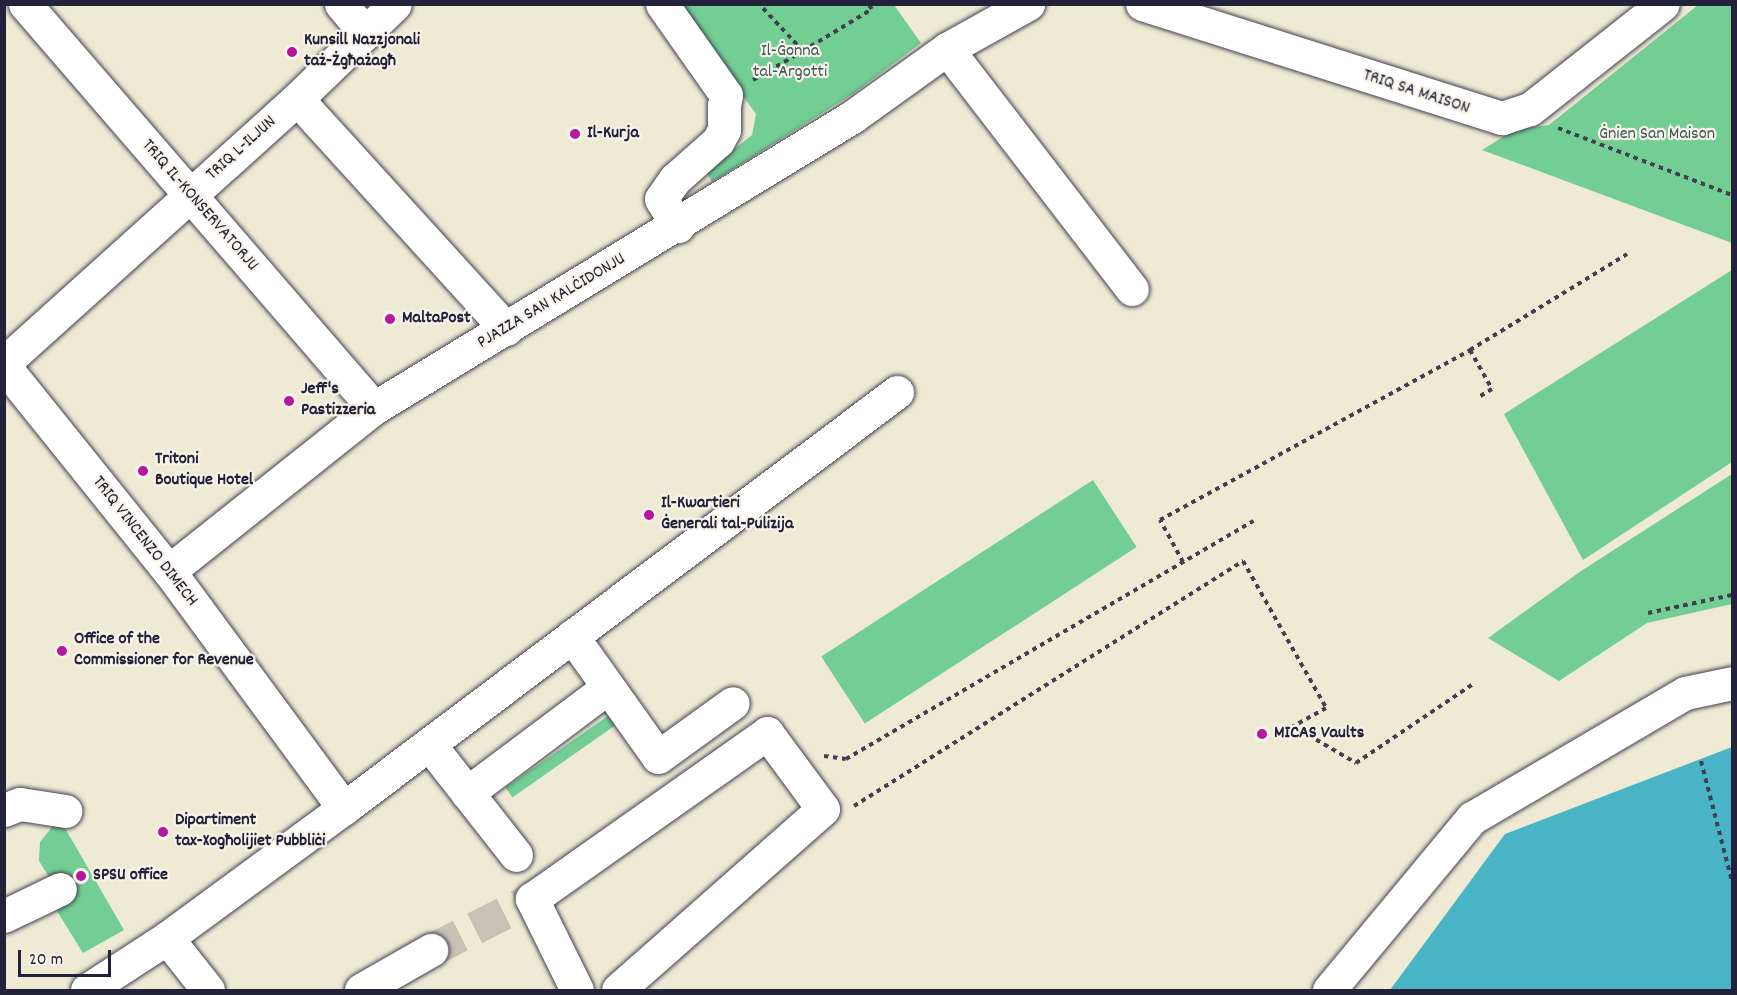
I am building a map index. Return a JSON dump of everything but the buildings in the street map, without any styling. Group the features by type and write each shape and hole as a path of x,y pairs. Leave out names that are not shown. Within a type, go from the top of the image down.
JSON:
{"street":[{"name":"TRIQ IL-KONSERVATORJU","path":"25,4 374,408"},
{"path":"342,4 365,33"},
{"name":"TRIQ L-ILJUN","path":"4,364 297,99 395,4"},
{"path":"662,4 726,95 723,105 724,130 718,141 675,179 661,199 678,226"},
{"path":"1028,4 947,49 1132,289"},
{"name":"TRIQ SA MAISON","path":"1142,4 1471,111 1502,118 1530,109 1663,4"},
{"name":"PJAZZA SAN KALĊIDONJU","path":"169,571 374,408 678,226 852,117 947,49"},
{"path":"297,99 506,329"},
{"name":"TRIQ VINCENZO DIMECH","path":"4,364 169,571 344,808"},
{"path":"87,990 167,938 344,808 897,392"},
{"path":"572,636 658,757 733,703"},
{"path":"1329,990 1472,818 1685,693 1732,683"},
{"path":"467,793 608,687"},
{"path":"577,990 532,898 767,733 823,809 618,990"},
{"path":"429,744 516,855"},
{"path":"4,810 20,804 65,811"},
{"path":"4,916 60,889"},
{"path":"167,938 208,990"},
{"path":"361,990 431,950"}],"path":[{"path":"759,4 803,51"},
{"path":"748,83 872,9 868,4"},
{"path":"1530,109 1549,125 1731,192"},
{"path":"1183,562 1160,520 1470,350 1627,254"},
{"path":"1470,350 1492,390 1477,398"},
{"path":"817,756 846,759 1254,521"},
{"path":"852,807 1243,561 1326,708 1293,726 1356,763 1473,684"},
{"path":"1648,613 1732,595"},
{"path":"1701,761 1732,882"}],"green space":[{"name":"Il-Ġonna tal-Argotti","path":"677,5 894,5 921,43 854,93 712,182 706,171 752,135 756,114"},
{"name":"Ġnien San Maison","path":"1698,5 1732,5 1732,243 1482,150 1514,130 1549,125"},
{"path":"1732,270 1732,462 1583,560 1504,414"},
{"path":"1732,474 1732,604 1647,623 1559,681 1488,638 1581,571"},
{"path":"1093,480 1137,547 865,724 821,656"},
{"path":"612,713 619,723 512,797 506,788"},
{"path":"62,823 124,930 83,953 47,895 49,877 39,861 40,842 53,826"}],"water":[{"path":"1732,747 1732,990 1390,990 1505,834"}],"tunnel":[{"path":"431,950 532,899"}],"place":[{"name":"Kunsill Nazzjonali taż-Żgħażagħ","path":"292,52"},
{"name":"Il-Kurja","path":"575,134"},
{"name":"MaltaPost","path":"390,319"},
{"name":"Jeff's Pastizzeria","path":"289,401"},
{"name":"Tritoni Boutique Hotel","path":"143,471"},
{"name":"Il-Kwartieri Ġenerali tal-Pulizija","path":"649,515"},
{"name":"Office of the Commissioner for Revenue","path":"62,651"},
{"name":"MICAS Vaults","path":"1262,734"},
{"name":"Dipartiment tax-Xogħolijiet Pubbliċi","path":"163,832"},
{"name":"SPSU office","path":"81,876"}]}
